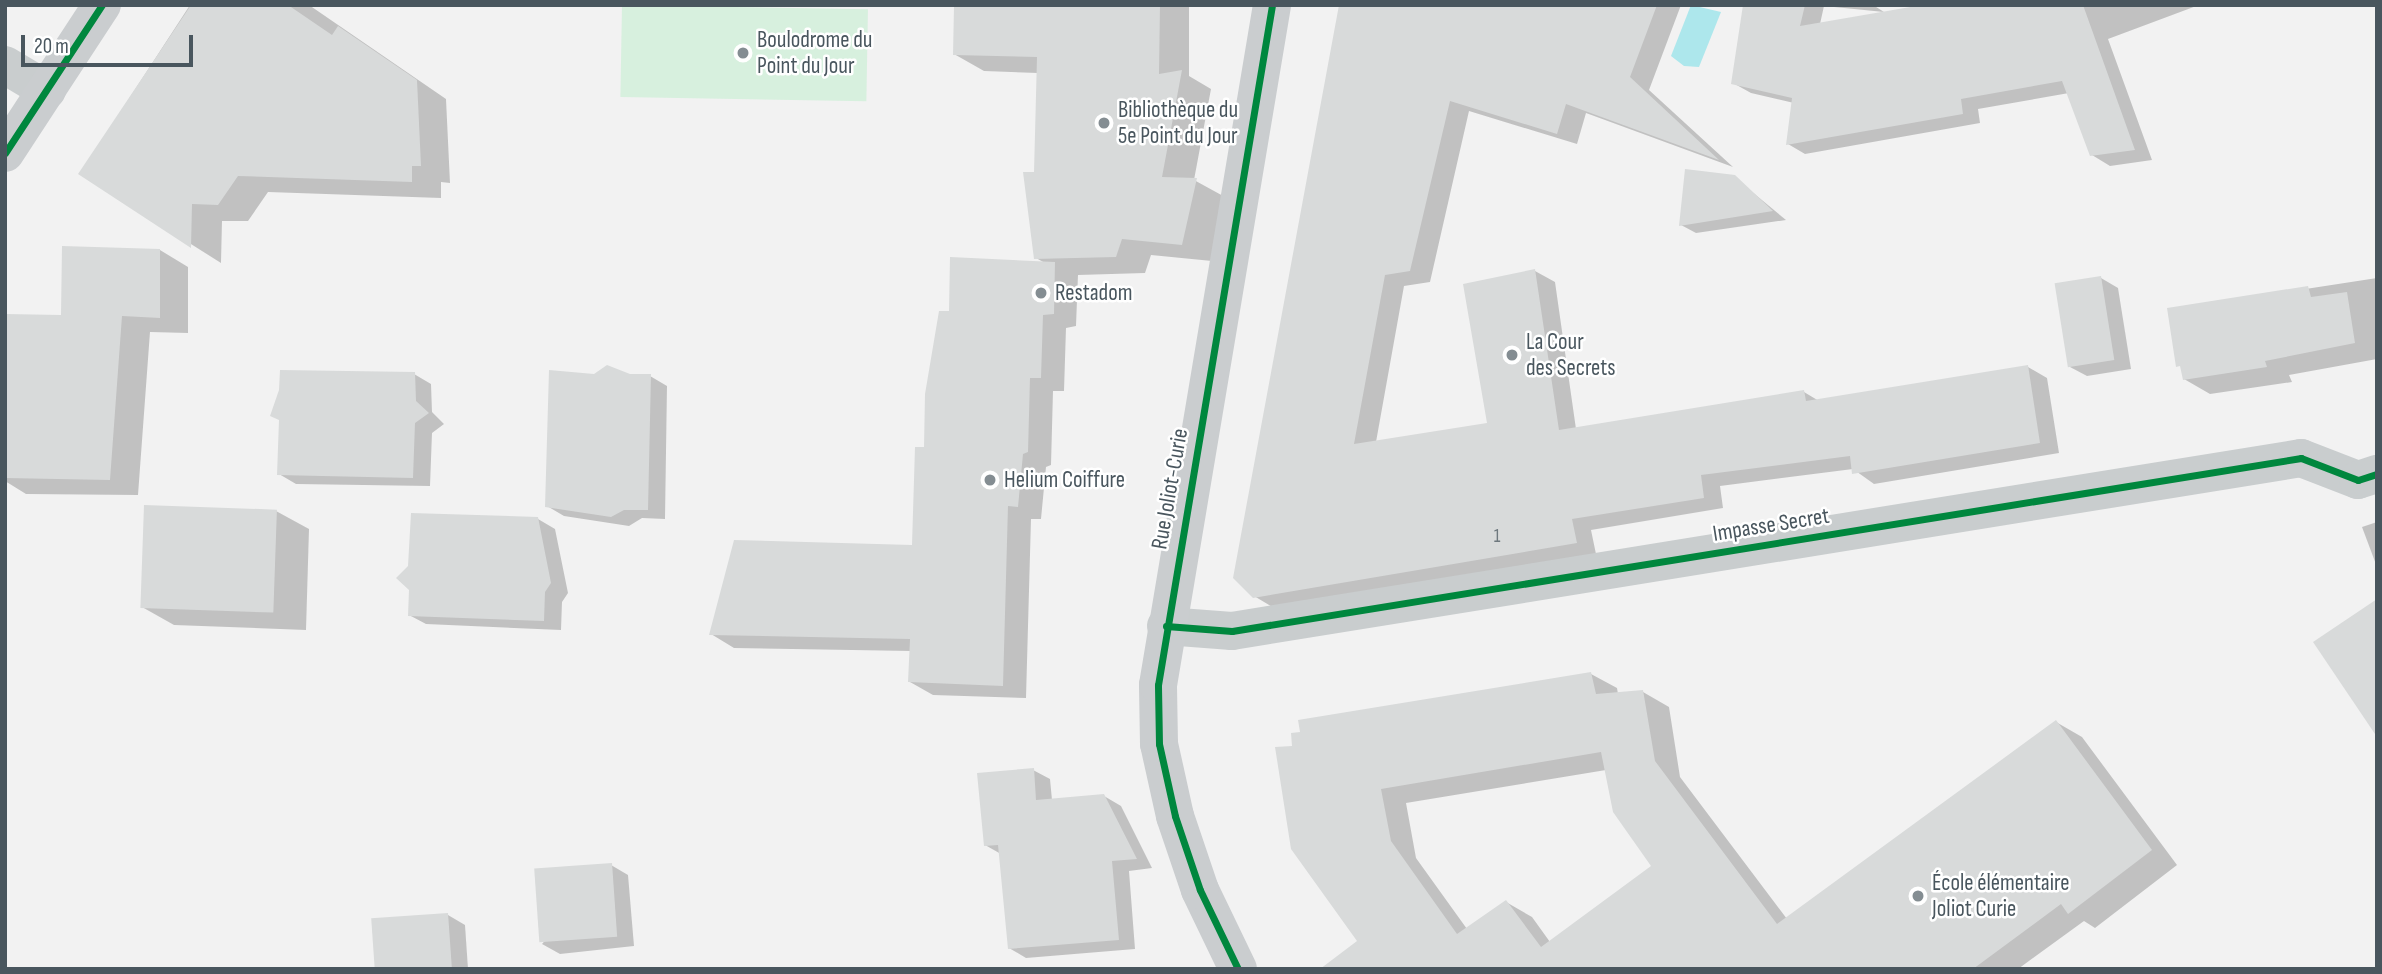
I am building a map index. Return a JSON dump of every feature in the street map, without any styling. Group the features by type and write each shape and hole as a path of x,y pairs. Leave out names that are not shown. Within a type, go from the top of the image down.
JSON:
{"main road":[{"path":"5,153 102,5"},
{"name":"Rue Joliot-Curie","path":"1238,969 1200,890 1175,816 1159,744 1158,685 1272,5"}],"street":[{"path":"5,65 47,90"},
{"name":"Impasse Secret","path":"1166,626 1232,631 2301,458 2358,480 2377,474"}],"green space":[{"name":"Boulodrome du Point du Jour","path":"622,5 868,9 866,101 620,97"}],"water":[{"path":"1691,5 1721,12 1699,67 1684,66 1671,56"}],"building":[{"path":"191,5 288,5 332,35 338,26 417,80 421,166 412,166 412,182 238,176 218,205 192,204 191,248 78,174"},
{"name":"Bibliothèque du 5e Point du Jour","path":"1160,5 1159,74 1182,70 1162,177 1197,178 1182,245 1122,239 1116,257 1034,259 1023,172 1034,172 1037,57 953,55 954,6"},
{"path":"1339,5 1657,5 1630,77 1719,160 1566,104 1557,134 1450,101 1410,271 1385,275 1354,444 1487,423 1463,284 1535,269 1559,430 1804,390 1806,401 2028,365 2040,443 1852,474 1850,456 1701,475 1704,498 1572,519 1577,543 1253,598 1233,578"},
{"path":"1743,5 1805,5 1800,26 1922,5 2083,5 2135,150 2090,156 2062,81 1961,99 1963,114 1786,145 1792,98 1731,84"},
{"path":"1685,169 1735,175 1773,211 1679,226"},
{"path":"62,246 160,249 160,318 122,316 110,480 5,478 5,314 61,315"},
{"path":"950,257 1055,262 1054,314 1043,315 1041,378 1030,378 1028,452 1023,454 1018,507 1008,506 1003,686 908,682 910,639 709,635 734,540 912,545 915,447 924,447 925,394 939,311 949,311"},
{"path":"2101,276 2114,360 2068,367 2055,283"},
{"path":"2308,286 2311,297 2347,292 2355,343 2265,361 2267,367 2183,380 2180,366 2176,367 2167,308"},
{"path":"607,365 630,374 651,374 648,510 624,510 611,517 545,507 549,370 594,374"},
{"path":"280,370 415,372 416,401 429,413 415,423 413,478 277,475 279,420 270,416 279,390"},
{"path":"144,505 277,510 273,613 140,608"},
{"path":"411,513 538,517 551,583 545,592 544,621 408,616 409,590 396,578 408,566"},
{"path":"2377,599 2377,737 2313,642"},
{"path":"1591,672 1596,694 1643,690 1655,761 1777,924 2056,720 2152,850 2068,914 2061,904 1973,969 1320,969 1357,941 1291,849 1275,747 1292,746 1291,733 1300,732 1298,720","holes":["1601,752 1613,812 1651,866 1541,947 1506,900 1457,934 1391,841 1381,789"]},
{"path":"1034,768 1036,800 1104,794 1137,859 1112,861 1119,940 1008,949 998,845 984,846 977,773"},
{"path":"612,863 617,937 539,942 534,868"},
{"path":"448,913 452,969 375,969 371,918"}],"cycle path":[{"path":"5,153 102,5"},
{"path":"1238,969 1200,890 1175,816 1159,744 1158,685 1272,5"},
{"path":"1166,626 1232,631 2301,458 2358,480 2377,474"}],"place":[{"name":"Boulodrome du Point du Jour","path":"743,53"},
{"name":"Bibliothèque du 5e Point du Jour","path":"1104,123"},
{"name":"Restadom","path":"1041,293"},
{"name":"La Cour des Secrets","path":"1512,355"},
{"name":"Helium Coiffure","path":"990,480"},
{"name":"École élémentaire Joliot Curie","path":"1918,896"}]}
